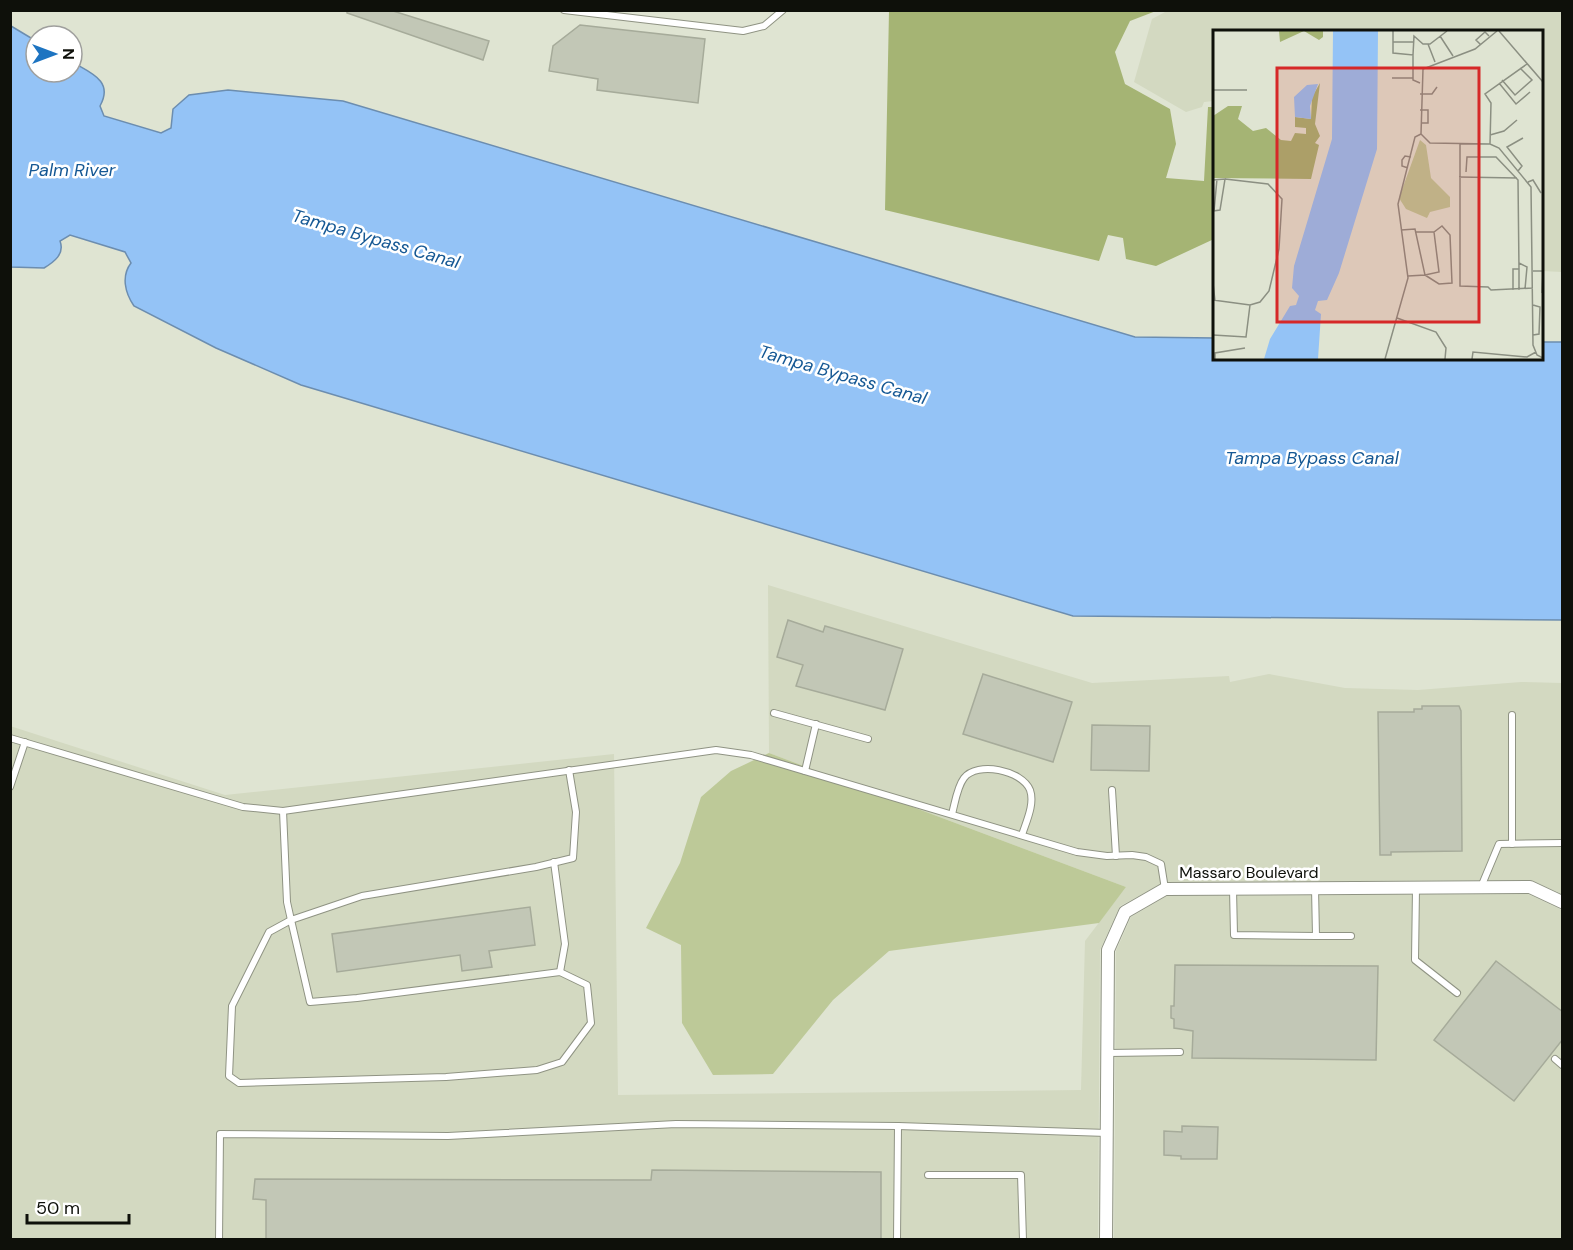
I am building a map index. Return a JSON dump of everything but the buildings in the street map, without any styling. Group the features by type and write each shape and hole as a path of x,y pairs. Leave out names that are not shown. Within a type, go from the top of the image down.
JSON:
{"street":[{"name":"Massaro Boulevard","path":"1106,1239 1108,950 1125,912 1165,889 1530,887 1563,902"}],"lane":[{"path":"564,10 743,31 764,26 783,10"},
{"path":"774,712 868,739"},
{"path":"1512,715 1512,844"},
{"path":"805,771 816,724"},
{"path":"10,738 243,807 283,811 716,750 751,755 1077,852 1146,857 1161,864 1165,889"},
{"path":"10,787 25,742"},
{"path":"283,811 287,902 291,920 310,1002 560,972 587,985 591,1023 562,1062 537,1070 446,1077 239,1083 229,1076 228,1054 232,1006 269,932 291,920 362,896 573,858 576,812 569,770"},
{"path":"952,814 962,780 968,774 986,770 1015,776 1025,781 1030,791 1030,805 1022,836"},
{"path":"1112,790 1116,856"},
{"path":"1481,887 1499,844 1563,843"},
{"path":"554,862 565,944 560,972"},
{"path":"1315,888 1316,936"},
{"path":"1416,888 1415,960 1457,993"},
{"path":"1233,889 1234,935 1352,936"},
{"path":"1107,1053 1180,1052"},
{"path":"1555,1059 1563,1065"},
{"path":"219,1239 220,1134 448,1136 676,1124 898,1125 1107,1133"},
{"path":"897,1239 898,1125"},
{"path":"928,1175 1021,1175 1023,1239"}],"shaded area":[{"path":"1167,11 1562,11 1562,272 1543,271 1543,30 1213,30 1213,101 1204,102 1202,107 1186,112 1134,82 1152,19"},
{"path":"768,585 1092,683 1229,676 1230,682 1269,674 1345,688 1418,690 1521,682 1562,683 1562,894 1530,880 1165,882 1120,906 1100,950 1098,1239 11,1239 10,726 225,795 614,754 618,1095 1081,1090 1085,941 1126,887 769,753"},
{"path":"1528,894 1562,910 1562,1239 1114,1240 1116,951 1131,917 1167,896"}],"green space":[{"path":"889,11 1156,11 1130,21 1115,52 1125,84 1170,109 1176,144 1166,178 1204,181 1208,107 1213,107 1213,239 1156,266 1126,259 1123,238 1108,235 1099,261 885,210"},
{"path":"769,753 1126,887 1099,923 889,951 833,1000 773,1074 713,1075 682,1023 681,945 646,928 680,863 701,797 731,771"}],"water":[{"path":"11,26 24,34 24,84 84,84 84,69 93,74 102,84 104,97 100,106 104,116 161,133 171,128 173,109 189,95 228,90 343,101 1135,337 1213,338 1213,360 1543,360 1543,342 1562,342 1562,620 1073,616 301,385 216,348 134,306 125,284 126,273 131,263 125,252 70,235 60,241 60,254 44,268 11,267"}],"water label":[{"name":"Palm River","path":"72,170"},
{"name":"Tampa Bypass Canal","path":"376,239"},
{"name":"Tampa Bypass Canal","path":"843,375"},
{"name":"Tampa Bypass Canal","path":"1312,458"}]}
